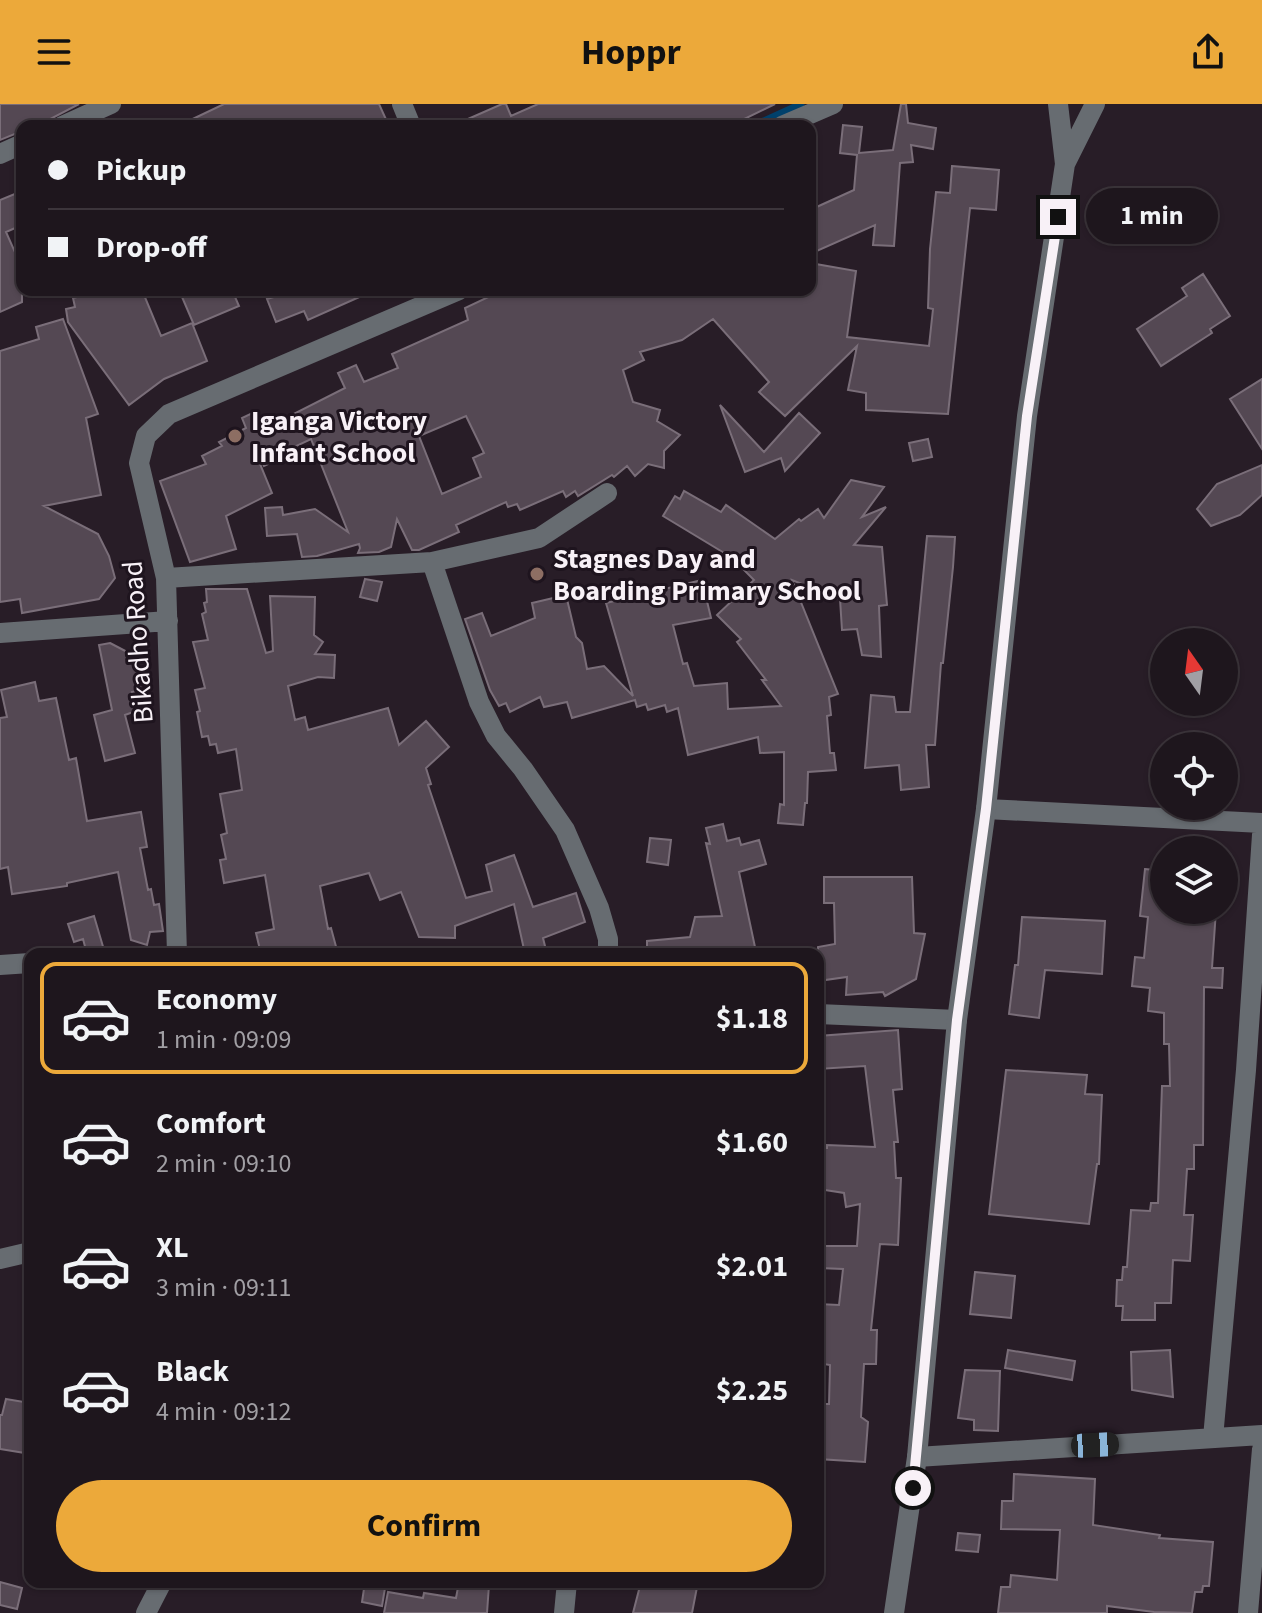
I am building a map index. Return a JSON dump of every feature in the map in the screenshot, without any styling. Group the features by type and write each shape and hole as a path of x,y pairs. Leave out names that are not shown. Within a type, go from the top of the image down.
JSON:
{"street":[{"path":"796,120 833,104"},
{"path":"894,1613 917,1457 957,1020 986,809 1027,416 1065,164 1058,104"},
{"path":"1065,164 1095,104"},
{"path":"75,120 104,106"},
{"name":"Bikadho Road","path":"177,948 166,578 139,463 146,436 169,414 445,296"},
{"path":"166,578 432,562 539,538 607,493"},
{"path":"432,562 479,702 496,736 565,830 599,908 608,948"},
{"path":"0,633 168,621"},
{"path":"986,809 1262,823"},
{"path":"1213,1438 1254,1070 1262,835"},
{"path":"0,965 24,963"},
{"path":"824,1014 957,1020"},
{"path":"0,1259 24,1253"},
{"path":"917,1457 1262,1435"},
{"path":"1248,1613 1262,1449"},
{"path":"146,1613 159,1588"},
{"path":"564,1613 566,1588"}],"building":[{"path":"0,104 79,104 48,120 16,120 16,133 0,140"},
{"path":"224,104 379,104 386,120 191,120"},
{"path":"502,104 506,104 511,116 538,104 775,104 742,120 466,120"},
{"path":"901,104 906,104 908,123 936,128 933,149 911,145 913,162 900,163 894,246 873,245 875,225 816,251 816,207 854,190 857,155 840,153 843,125 862,127 859,153 893,150"},
{"path":"952,166 999,170 996,210 970,208 948,414 866,410 866,393 848,390 857,346 785,416 759,392 769,382 713,319 682,340 640,352 644,360 623,370 633,402 660,410 657,421 680,435 664,451 664,468 648,464 635,476 627,466 614,477 612,475 578,496 575,491 566,497 563,491 520,510 517,504 508,507 506,502 456,525 459,532 419,550 412,550 397,519 391,547 379,552 358,553 359,544 302,557 297,534 267,536 265,508 282,507 283,515 315,509 348,532 311,439 277,455 279,459 264,466 262,462 260,464 272,493 226,516 236,549 190,562 160,481 206,464 202,456 222,446 219,442 246,428 242,418 257,411 262,423 279,415 282,420 345,388 338,373 356,365 364,382 398,368 392,354 468,320 465,308 490,296 816,296 816,264 856,271 847,337 929,346 933,309 928,308 930,249 936,192 950,193","holes":["466,416 484,453 473,458 481,477 442,494 419,436"]},
{"path":"16,193 16,228 6,232 16,254 16,296 22,296 22,302 0,312 0,200"},
{"path":"1203,274 1230,316 1210,329 1212,333 1161,366 1137,329 1187,296 1182,288"},
{"path":"144,296 161,336 192,323 207,361 164,379 129,405 68,322 66,309 75,307 73,298"},
{"path":"182,296 235,296 239,306 194,325"},
{"path":"277,296 362,296 308,320 304,311 276,322 267,299"},
{"path":"63,319 98,414 86,418 101,495 44,506 98,534 115,578 99,599 22,613 20,599 0,602 0,351 39,339 36,327"},
{"path":"1262,379 1262,449 1230,399"},
{"path":"720,405 764,452 799,413 820,433 785,471 781,458 745,472"},
{"path":"928,439 932,457 913,461 909,443"},
{"path":"1262,465 1262,495 1240,515 1211,526 1197,509 1217,484"},
{"path":"851,480 884,487 862,517 886,507 854,545 882,547 887,605 879,606 881,657 862,655 857,629 842,630 840,599 792,580 838,694 829,697 831,715 827,716 830,753 834,753 836,770 808,772 803,825 778,823 780,804 784,805 784,752 760,753 758,737 688,755 678,708 667,712 665,705 648,710 646,704 637,707 635,700 572,718 567,702 544,707 540,697 510,712 506,703 499,706 490,690 465,619 482,613 491,636 535,618 532,603 566,595 587,669 604,666 633,696 606,603 702,580 711,618 673,625 683,664 687,663 694,686 727,683 728,709 781,706 737,642 741,639 717,615 754,580 743,569 749,568 663,516 675,496 680,499 684,491 721,512 726,505 775,539 799,519 801,521 818,509 824,518"},
{"path":"927,536 955,537 935,745 926,745 929,787 901,790 899,765 865,768 871,695 894,697 896,712 910,712"},
{"path":"365,579 382,582 377,601 360,597"},
{"path":"206,589 247,589 266,653 273,651 270,596 315,597 314,635 323,642 315,654 335,655 334,678 318,677 288,686 295,720 305,717 308,730 388,708 399,745 426,721 449,747 426,768 431,784 428,785 466,898 492,891 486,865 514,855 533,907 576,893 585,922 543,938 546,948 524,948 514,904 455,926 455,938 419,937 401,892 380,900 369,873 320,886 328,929 331,928 336,948 260,948 256,933 274,929 265,875 224,883 220,860 226,859 221,835 227,833 220,794 242,790 236,749 218,753 216,744 210,745 208,736 202,737 197,712 200,711 195,690 205,688 193,642 208,640 202,614 206,612 204,603 207,602"},
{"path":"110,643 133,655 141,690 132,692 139,710 125,715 135,753 105,761 94,715 112,710 99,645"},
{"path":"35,682 39,701 56,698 69,760 76,758 87,821 141,812 147,847 140,848 148,890 151,889 154,905 159,904 163,931 150,932 147,945 131,940 118,872 67,883 67,886 12,894 8,867 0,869 0,718 7,717 1,690"},
{"path":"723,824 727,841 739,838 741,845 759,840 766,864 739,872 755,947 647,948 647,941 690,937 695,917 722,916 706,843 710,844 706,828"},
{"path":"650,838 671,840 668,865 647,862"},
{"path":"1145,869 1150,870 1150,924 1215,924 1212,968 1223,968 1222,988 1204,987 1203,1145 1194,1145 1194,1169 1187,1169 1184,1215 1193,1215 1190,1261 1173,1260 1171,1303 1155,1303 1155,1320 1122,1320 1123,1306 1116,1306 1117,1280 1122,1280 1123,1267 1127,1267 1131,1210 1150,1211 1151,1203 1158,1203 1162,1086 1170,1086 1169,1044 1164,1044 1164,1013 1148,1011 1150,988 1132,986 1135,957 1144,958 1148,917 1140,916"},
{"path":"824,877 912,877 914,933 925,934 916,979 885,996 883,992 846,995 847,977 824,980 824,948 818,947 835,944 834,903 824,903"},
{"path":"94,916 103,948 85,948 83,939 74,942 68,924"},
{"path":"1022,917 1105,921 1102,974 1045,970 1039,1018 1009,1014 1015,965 1018,965"},
{"path":"898,1030 902,1089 893,1090 898,1142 894,1142 896,1178 901,1178 898,1245 880,1244 871,1330 877,1330 876,1364 864,1364 861,1417 868,1422 865,1462 824,1459 824,1404 829,1404 830,1365 824,1364 824,1304 839,1305 843,1269 824,1268 824,1246 857,1246 860,1204 846,1207 844,1193 824,1190 824,1148 827,1145 875,1147 865,1066 824,1069 824,1036"},
{"path":"1006,1070 1087,1075 1085,1094 1102,1095 1099,1164 1089,1224 989,1214"},
{"path":"975,1272 1015,1276 1011,1318 970,1314"},
{"path":"1008,1350 1075,1361 1072,1380 1005,1368"},
{"path":"1170,1350 1173,1397 1132,1390 1131,1352"},
{"path":"965,1370 1000,1371 998,1431 974,1430 974,1420 958,1418"},
{"path":"6,1399 24,1402 24,1453 0,1449"},
{"path":"1014,1474 1095,1479 1093,1525 1160,1535 1159,1538 1213,1542 1209,1586 1203,1586 1202,1592 1195,1592 1192,1613 1107,1606 1107,1613 998,1613 1001,1587 1010,1587 1011,1575 1057,1580 1060,1530 1001,1529 1002,1501 1013,1501"},
{"path":"958,1533 980,1535 978,1552 956,1550"},
{"path":"0,1582 22,1588 17,1609 0,1605"},
{"path":"364,1588 385,1588 382,1606 362,1602"},
{"path":"458,1588 489,1588 487,1613 384,1613 388,1592 423,1598 424,1593 456,1598"},
{"path":"639,1588 697,1588 692,1613 633,1613"}],"waterway":[{"path":"766,120 801,104"}],"place":[{"name":"Iganga Victory Infant School","path":"235,436"},
{"name":"Stagnes Day and Boarding Primary School","path":"537,574"}],"route":[{"path":"913,1488 957,1020 986,809 1027,416 1058,217"}]}
